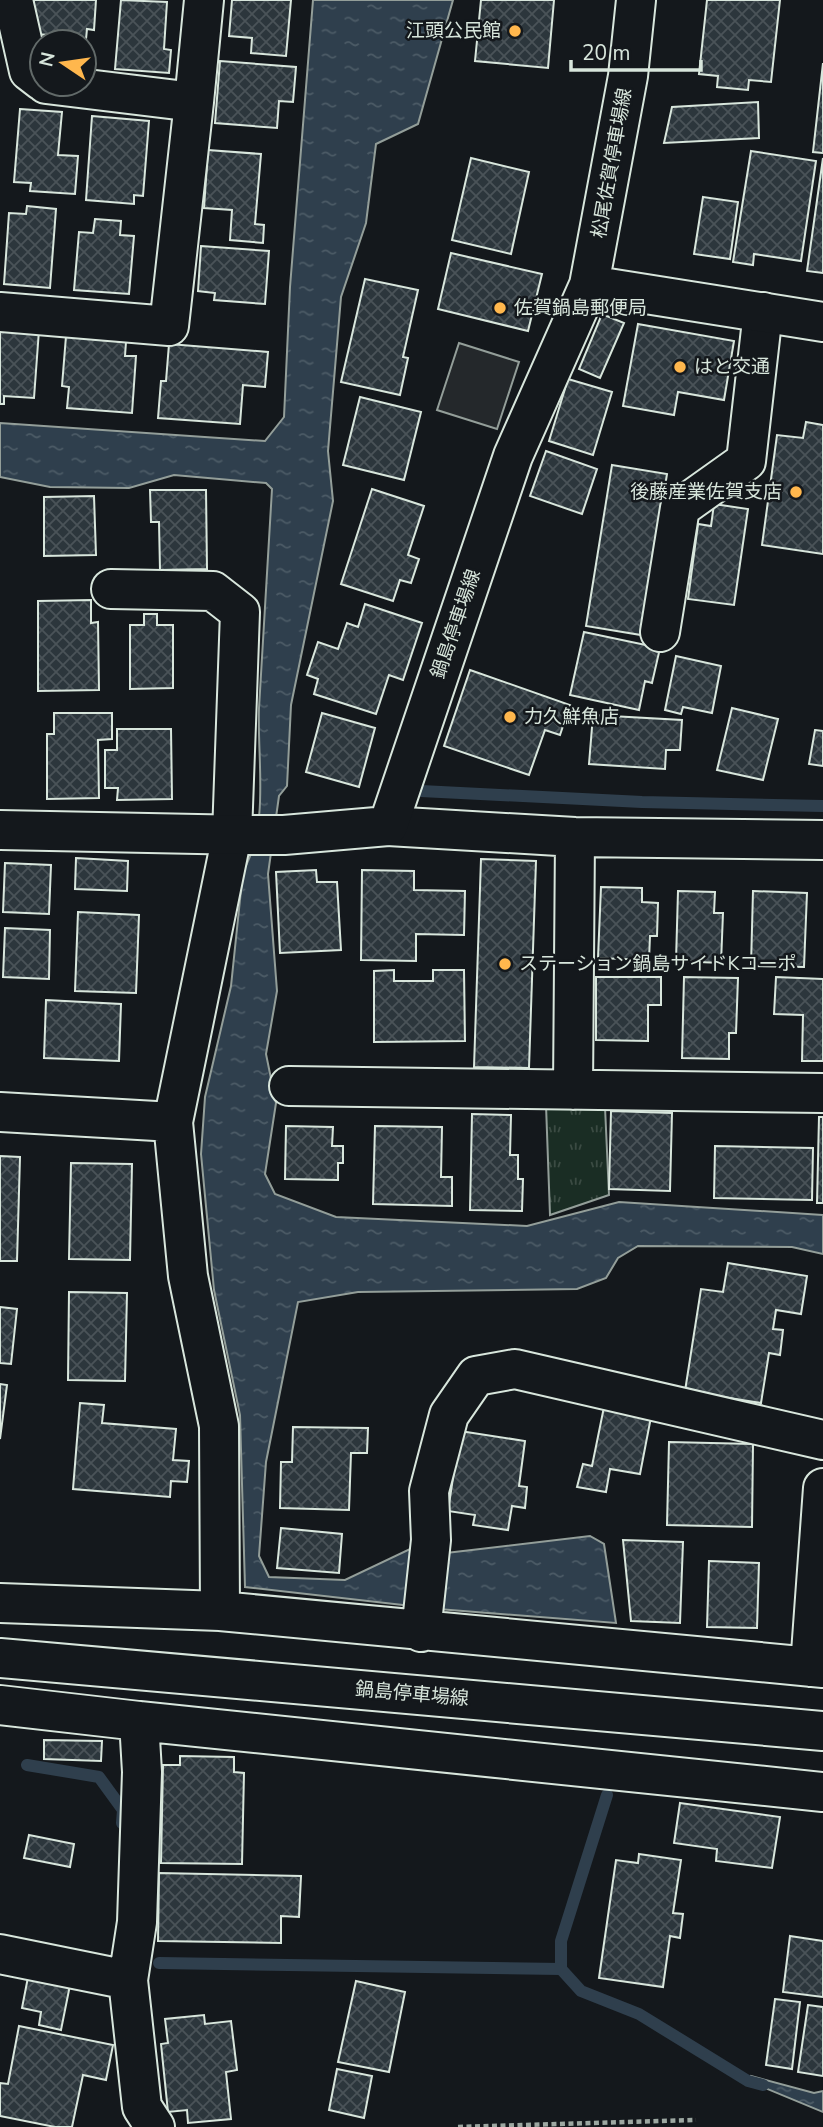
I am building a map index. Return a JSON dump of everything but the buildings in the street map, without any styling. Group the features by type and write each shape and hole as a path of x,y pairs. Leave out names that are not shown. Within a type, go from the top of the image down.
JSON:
{"street":[{"path":"13,0 28,67"},
{"path":"0,312 169,326 204,0"},
{"name":"松尾佐賀停車場線","path":"589,285 628,76 636,0"},
{"path":"98,90 194,102"},
{"path":"589,285 823,322"},
{"name":"鍋島停車場線","path":"387,826 513,456 589,285"},
{"path":"660,632 680,508 746,461 763,312"},
{"path":"111,589 214,591 240,612 254,835 173,1122 188,1276 219,1426 220,1611"},
{"path":"0,830 254,835 387,826 575,837 823,840"},
{"path":"573,1090 575,837"},
{"path":"289,1086 823,1094"},
{"path":"0,1112 173,1122"},
{"path":"422,1625 431,1540 429,1491 449,1415 476,1376 515,1369 823,1440"},
{"path":"0,1603 220,1611 422,1625 816,1668 823,1488"},
{"name":"鍋島停車場線","path":"0,1658 823,1731"},
{"path":"0,1705 823,1792"},
{"path":"139,1721 142,1772 137,1922 128,1980 142,2107 155,2127"},
{"path":"0,1954 128,1980"}],"path":[{"path":"458,2127 696,2120"}],"green space":[{"path":"546,1105 605,1107 609,1195 550,1215"}],"shaded area":[{"path":"459,343 519,362 497,429 437,410"}],"water":[{"path":"313,0 453,0 418,124 376,144 366,223 341,297 328,451 333,501 291,705 287,786 279,796 268,874 277,991 266,1054 276,1103 265,1174 275,1194 336,1217 527,1226 619,1202 823,1215 823,1254 792,1247 638,1246 618,1258 606,1278 577,1289 358,1292 298,1302 266,1462 259,1556 269,1577 345,1580 410,1549 446,1553 590,1536 604,1544 616,1623 438,1609 245,1587 240,1415 214,1290 201,1154 205,1097 231,986 243,871 257,833 260,792 259,708 272,489 266,483 174,475 129,488 50,487 0,477 0,423 265,441 284,417 290,287"},
{"path":"751,2076 814,2093 823,2091 823,2112 748,2081"}],"waterway":[{"path":"421,791 642,802 823,806"},
{"path":"27,1765 99,1777 123,1810 122,1823"},
{"path":"607,1795 561,1941 561,1969 581,1991 639,2014 748,2081 763,2085"},
{"path":"159,1963 561,1969"}],"place":[{"name":"江頭公民館","path":"515,31"},
{"name":"佐賀鍋島郵便局","path":"500,308"},
{"name":"はと交通","path":"680,367"},
{"name":"後藤産業佐賀支店","path":"796,492"},
{"name":"力久鮮魚店","path":"510,717"},
{"name":"ステーション鍋島サイドKコーポ","path":"505,964"}]}
